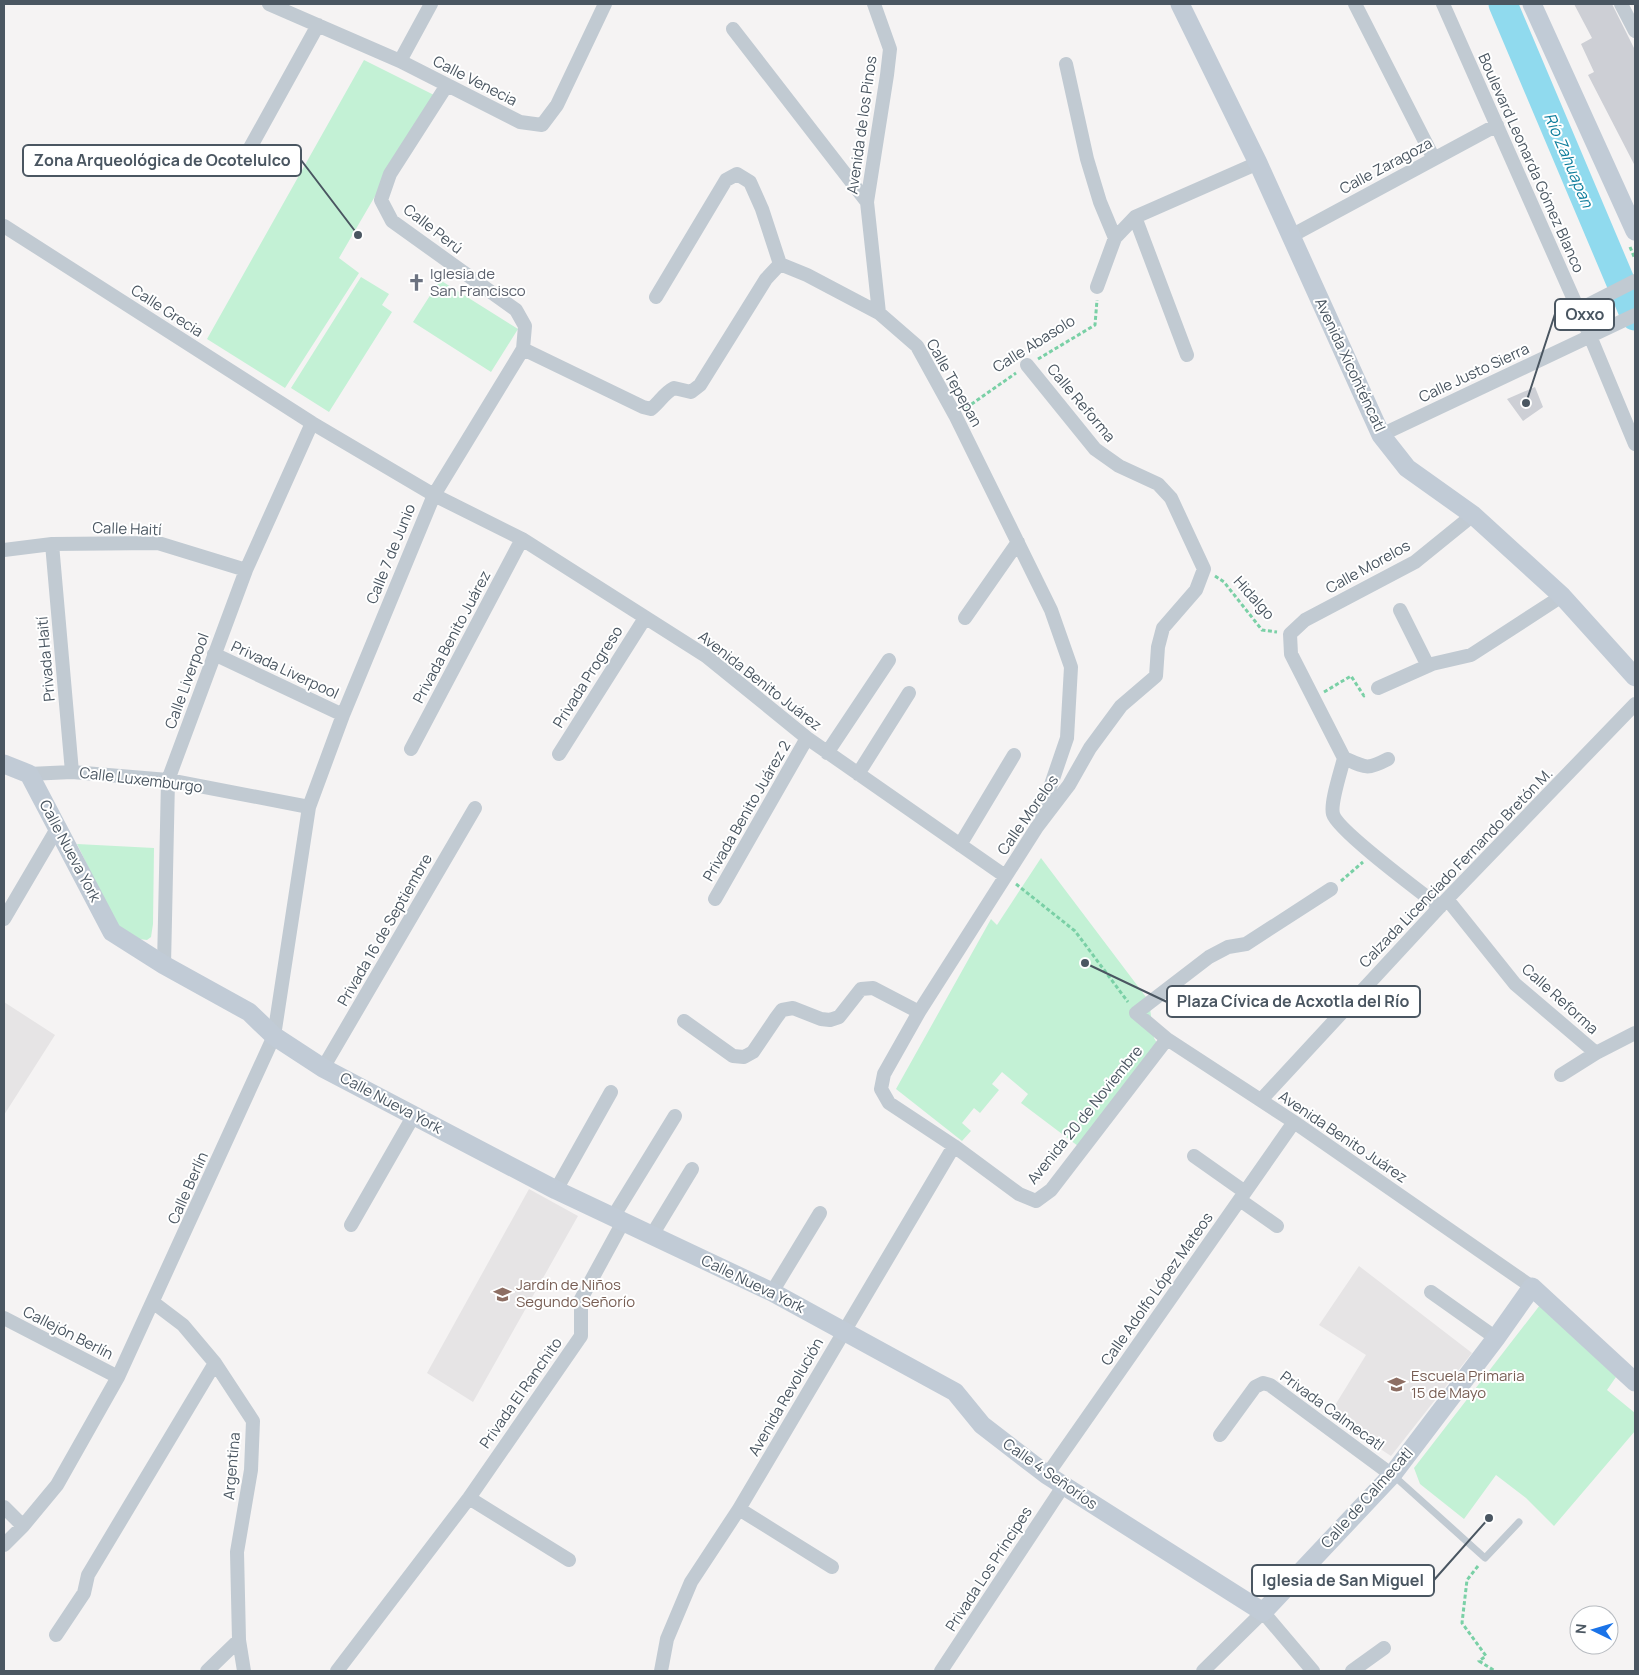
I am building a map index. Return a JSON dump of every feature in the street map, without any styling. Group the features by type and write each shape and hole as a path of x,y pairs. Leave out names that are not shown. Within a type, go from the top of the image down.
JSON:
{"street":[{"name":"Calle Venecia","path":"269,4 400,61 520,122 542,125 557,105 605,4"},
{"path":"400,61 431,4"},
{"name":"Avenida de los Pinos","path":"874,4 890,49 867,202 879,313"},
{"name":"Avenida Xicohténcatl","path":"1180,4 1258,163 1381,435 1407,468 1473,515 1562,596 1635,677"},
{"path":"1355,4 1434,159"},
{"name":"Boulevard Leonarda Gómez Blanco","path":"1443,4 1590,336 1635,444"},
{"path":"1532,4 1635,232"},
{"path":"1621,4 1635,31"},
{"path":"240,166 318,25"},
{"path":"733,29 867,202"},
{"path":"1066,64 1087,159 1100,202 1115,238"},
{"name":"Calle Perú","path":"447,85 390,174 381,200 392,221 516,310 525,326"},
{"name":"Calle Zaragoza","path":"1290,236 1497,125"},
{"path":"1097,287 1115,238 1135,217 1258,163"},
{"path":"522,349 643,407 652,409 659,403 667,391 674,388 691,392 700,385 766,279 780,264 762,209 750,182 737,174 726,180 656,297"},
{"path":"1135,217 1187,355"},
{"name":"Calle Grecia","path":"4,226 312,423 434,495"},
{"name":"Calle Tepepan","path":"780,264 807,275 879,313 917,346 955,415 1051,610 1071,667 1067,738 1037,827"},
{"path":"1578,310 1635,281"},
{"name":"Calle Justo Sierra","path":"1381,435 1635,315"},
{"name":"Calle 7 de Junio","path":"309,807 343,715 434,495 522,349 525,326"},
{"name":"Calle Reforma","path":"1027,365 1095,449 1119,466 1158,484 1171,498 1204,569"},
{"name":"Calle Liverpool","path":"164,965 168,780 246,570 312,423"},
{"name":"Avenida Benito Juárez","path":"434,495 522,539 706,656 827,753 1006,876"},
{"name":"Calle Morelos","path":"1290,634 1305,620 1415,562 1473,515"},
{"name":"Privada Benito Juárez","path":"411,749 522,539"},
{"path":"964,618 1018,542"},
{"name":"Calle Haití","path":"4,550 52,544 158,543 246,570"},
{"name":"Privada Haití","path":"52,544 72,772"},
{"name":"Calle Morelos","path":"881,1089 884,1074 919,1012 1037,827 1069,784 1090,748 1121,706 1156,676 1158,647 1163,628 1196,590 1204,569"},
{"path":"1378,688 1428,666 1471,655 1562,596"},
{"path":"1400,610 1428,666"},
{"name":"Privada Progreso","path":"559,754 645,618"},
{"path":"1290,634 1291,654 1344,758 1363,766 1372,767 1388,759"},
{"name":"Privada Liverpool","path":"214,654 343,715"},
{"path":"827,753 888,660"},
{"path":"858,774 910,693"},
{"name":"Calzada Licenciado Fernando Bretón M.","path":"1261,1100 1443,903 1635,704"},
{"name":"Privada Benito Juárez 2","path":"715,899 807,738"},
{"path":"960,845 1014,755"},
{"name":"Calle Reforma","path":"1344,758 1333,804 1333,814 1338,823 1373,854 1443,903 1515,984 1596,1053"},
{"name":"Calle Luxemburgo","path":"4,764 29,774 72,772 168,780 309,807"},
{"name":"Calle Nueva York","path":"29,774 112,932 164,965 249,1012 274,1036 323,1068 556,1190 772,1292 844,1331"},
{"name":"Calle Berlín","path":"4,1545 23,1526 57,1485 118,1377 154,1303 274,1036 309,807"},
{"name":"Privada 16 de Septiembre","path":"323,1068 475,808"},
{"path":"4,919 58,827"},
{"path":"1136,1013 1209,957 1228,947 1246,944 1331,889"},
{"path":"684,1021 733,1056 744,1057 753,1052 782,1010 793,1008 821,1019 830,1020 839,1017 861,989 873,988 919,1012"},
{"name":"Avenida Benito Juárez","path":"1136,1013 1167,1039 1294,1122 1532,1287"},
{"path":"1561,1074 1635,1033"},
{"name":"Avenida 20 de Noviembre","path":"881,1089 890,1103 954,1146 1019,1194 1036,1201 1051,1190 1167,1039"},
{"path":"556,1190 611,1092"},
{"path":"351,1225 414,1115"},
{"name":"Privada El Ranchito","path":"337,1671 469,1498 581,1336 581,1299 618,1219 675,1116"},
{"name":"Calle Adolfo López Mateos","path":"1047,1475 1294,1122"},
{"name":"Avenida Revolución","path":"661,1671 667,1639 691,1582 739,1509 954,1146"},
{"path":"1194,1156 1277,1226"},
{"path":"652,1235 692,1169"},
{"path":"772,1292 820,1213"},
{"path":"1532,1287 1635,1382"},
{"name":"Calle de Calmecatl","path":"1203,1671 1263,1612 1392,1475 1496,1338 1532,1287"},
{"path":"1431,1292 1496,1338"},
{"name":"Argentina","path":"154,1303 183,1325 215,1363 253,1421 251,1470 237,1552 239,1640 244,1671"},
{"name":"Callejón Berlín","path":"4,1318 118,1377"},
{"name":"Calle 4 Señoríos","path":"844,1331 955,1392 982,1426 1047,1475 1263,1612"},
{"path":"56,1635 84,1593 88,1575 215,1363"},
{"name":"Privada Calmecatl","path":"1220,1435 1255,1387 1263,1383 1270,1385 1392,1475"},
{"name":"Privada Los Príncipes","path":"941,1671 1064,1486"},
{"path":"469,1498 569,1560"},
{"path":"4,1507 23,1526"},
{"path":"739,1509 832,1567"},
{"path":"1263,1612 1313,1671"},
{"path":"207,1671 239,1640"},
{"path":"1352,1671 1384,1648"}],"lane":[{"name":"Privada Calmecatl","path":"1392,1475 1485,1558"},
{"path":"1485,1558 1519,1522"}],"path":[{"name":"Calle Abasolo","path":"955,415 1027,365 1095,325 1098,309 1097,287"},
{"name":"Hidalgo","path":"1204,569 1224,582 1262,630 1290,634"},
{"path":"1313,699 1351,676 1364,696 1378,688"},
{"path":"1331,889 1373,854"},
{"path":"1006,876 1075,931 1136,1013"},
{"path":"1485,1558 1466,1580 1462,1623 1486,1656 1479,1661 1495,1671"}],"shaded area":[{"path":"4,1002 55,1035 4,1115"},
{"name":"Jardín de Niños Segundo Señorío","path":"529,1189 578,1216 473,1402 427,1373"},
{"name":"Escuela Primaria 15 de Mayo","path":"1359,1266 1472,1353 1391,1456 1329,1415 1366,1355 1319,1325"}],"green space":[{"path":"364,60 434,95 339,258 359,273 285,388 207,339"},
{"path":"361,277 389,294 382,305 392,312 329,412 291,388"},
{"path":"440,280 518,329 491,372 413,322"},
{"path":"77,844 154,848 153,924 151,937 147,940 139,939 116,924"},
{"path":"1041,858 1149,1001 1154,1038 1157,1043 1078,1146 1021,1103 1028,1094 1002,1072 992,1084 999,1090 980,1113 974,1108 962,1123 971,1131 962,1141 896,1089 991,919 997,925"},
{"path":"1540,1305 1616,1377 1607,1390 1635,1413 1635,1431 1554,1526 1526,1498 1496,1475 1464,1519 1420,1484 1414,1468"}],"building":[{"path":"1574,4 1612,4 1635,50 1635,166 1588,75 1594,72 1581,44 1592,38"},
{"path":"1535,387 1543,407 1523,421 1507,399"}],"waterway":[{"name":"Río Zahuapan","path":"1503,4 1635,316"}],"place":[{"name":"Zona Arqueológica de Ocotelulco","path":"358,235"},
{"name":"Iglesia de San Francisco","path":"416,283"},
{"name":"Oxxo","path":"1526,403"},
{"name":"Plaza Cívica de Acxotla del Río","path":"1085,963"},
{"name":"Jardín de Niños Segundo Señorío","path":"502,1294"},
{"name":"Escuela Primaria 15 de Mayo","path":"1397,1385"},
{"name":"Iglesia de San Miguel","path":"1489,1518"}]}
